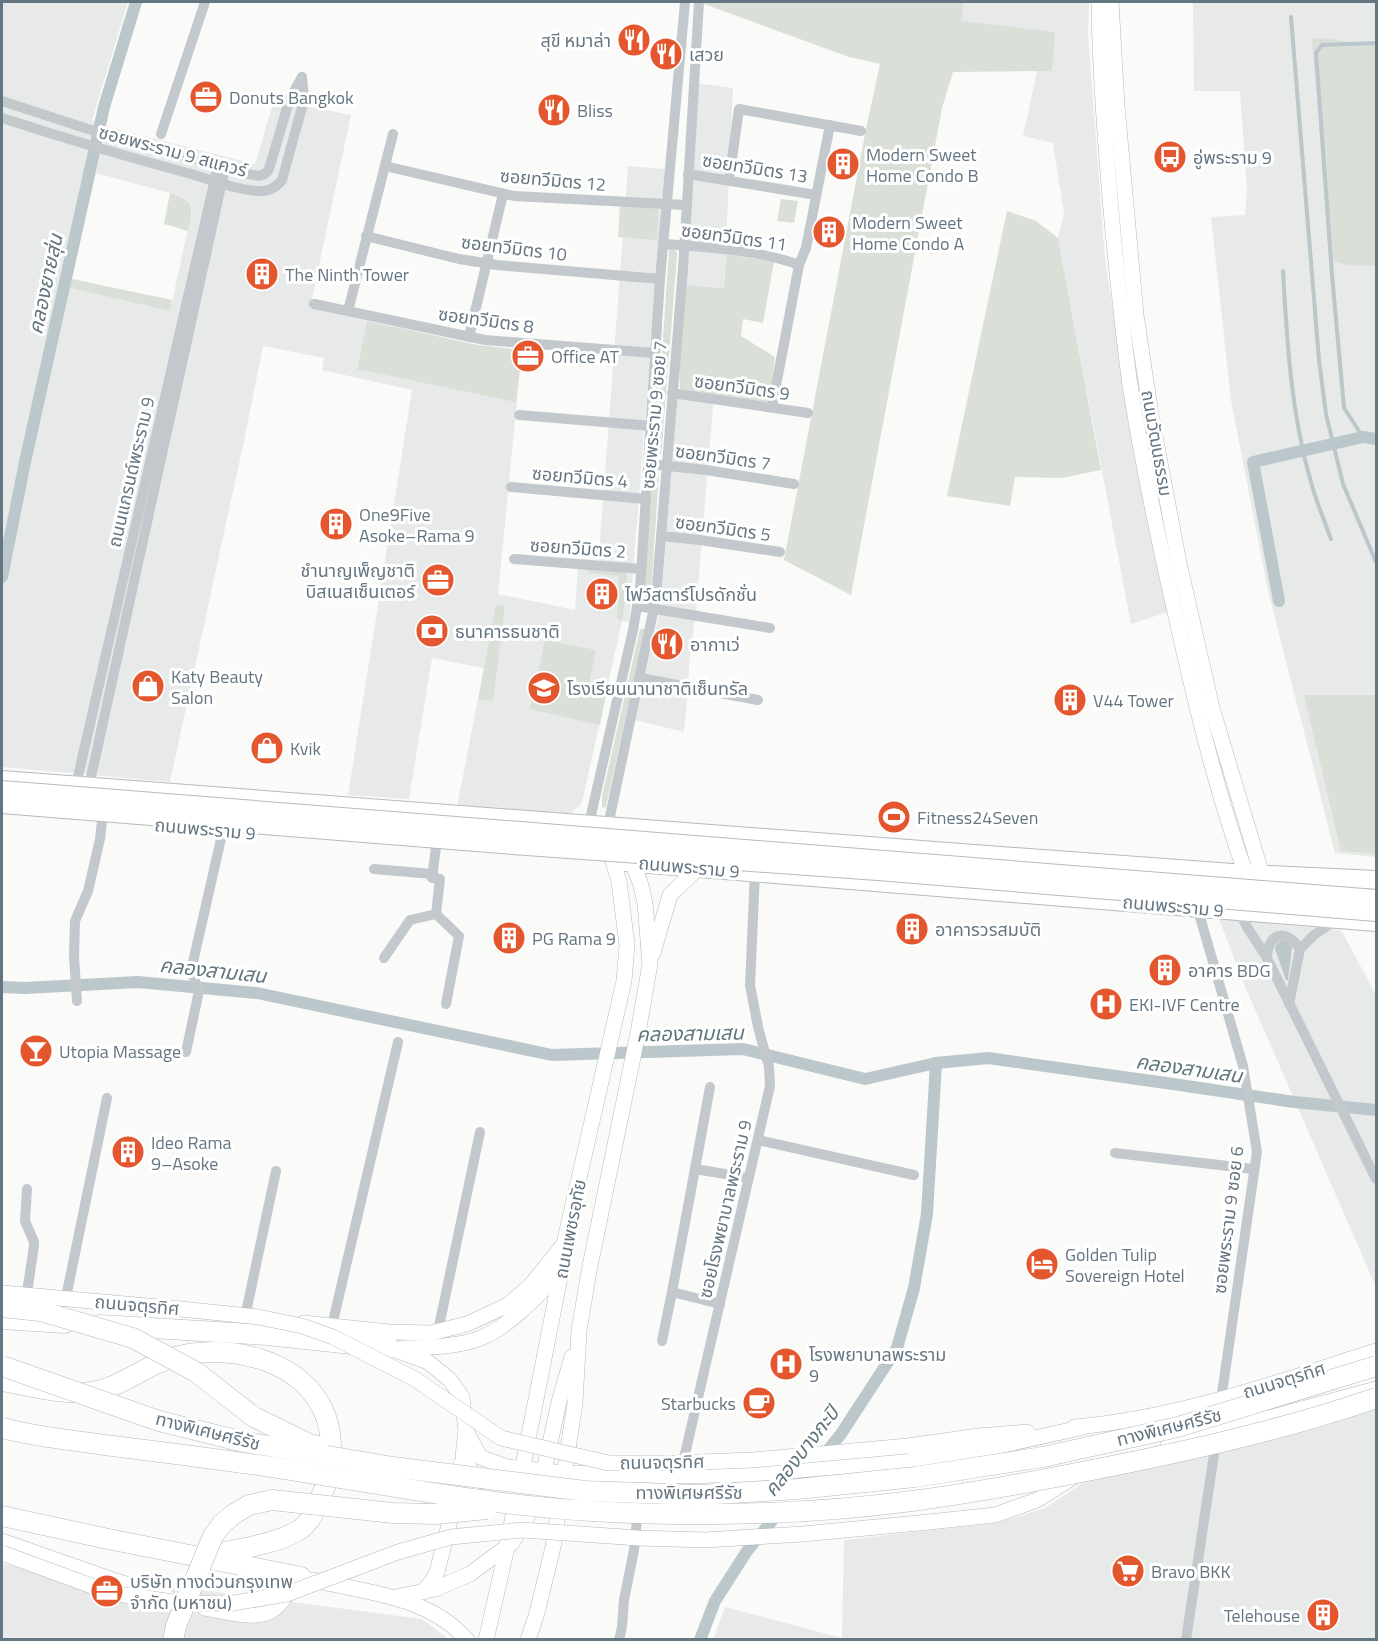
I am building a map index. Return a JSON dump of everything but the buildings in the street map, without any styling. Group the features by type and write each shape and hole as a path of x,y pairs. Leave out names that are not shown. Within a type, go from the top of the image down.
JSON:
{"highway":[{"path":"2,1307 40,1311 133,1338 196,1372 254,1418 309,1444 393,1467"},
{"path":"2,1319 267,1335 390,1348"},
{"path":"2,1382 68,1393 92,1392 113,1386 180,1355 209,1352 267,1335"},
{"path":"199,1557 279,1540 301,1529 316,1509 331,1470 328,1420 306,1384 286,1369 260,1359 209,1352"},
{"name":"ทางพิเศษศรีรัช","path":"2,1366 159,1421 244,1442 393,1467 585,1491 700,1495 798,1489 915,1477 1043,1457 1178,1427 1377,1366"},
{"name":"ทางพิเศษศรีรัช","path":"2,1428 83,1442 283,1469 435,1494 526,1500 590,1511 702,1515 810,1511 910,1501 999,1488 1173,1454 1330,1414 1377,1398"},
{"path":"173,1640 176,1626 213,1536 222,1524 249,1505 272,1500 393,1513 427,1514 526,1500"},
{"path":"2,1516 301,1577"}],"main road":[{"name":"ถนนวัฒนธรรม","path":"1099,2 1109,85"},
{"name":"ถนนวัฒนธรรม","path":"1111,2 1105,148 1116,178 1150,415 1179,563 1212,708 1254,874"},
{"name":"ถนนวัฒนธรรม","path":"1116,178 1118,282 1130,386 1167,578 1192,688 1218,784 1238,852 1254,874"},
{"path":"1130,386 1146,385"},
{"name":"ถนนพระราม 9","path":"2,780 987,855 1254,874 1377,880"},
{"name":"ถนนพระราม 9","path":"2,790 1377,898"},
{"name":"ถนนพระราม 9","path":"2,804 878,871 1377,912"},
{"name":"ถนนพระราม 9","path":"2,813 1377,922"},
{"name":"ถนนเพชรอุทัย","path":"486,1640 508,1545 526,1500 522,1470 561,1272 564,1244 624,981 627,945 619,881 613,861 589,824"},
{"name":"ถนนเพชรอุทัย","path":"528,1640 545,1583 557,1521 575,1404 579,1331 589,1271 650,964 645,903 640,882 632,862 608,826"},
{"path":"650,964 670,895 698,868"},
{"path":"1254,874 1269,913"},
{"name":"ถนนจตุรทิศ","path":"2,1295 389,1332 432,1333 467,1324 508,1305 531,1285 564,1244"},
{"path":"390,1348 434,1348 481,1338 522,1310 561,1272"},
{"name":"ถนนจตุรทิศ","path":"2,1295 258,1317 302,1326 333,1337 415,1379 501,1438 608,1463 675,1464 753,1461 1084,1427"},
{"path":"396,1598 435,1589 470,1574 512,1543 526,1500 543,1472 559,1402 579,1331"},
{"path":"390,1348 428,1362 450,1380 462,1397 466,1431 463,1456 437,1572 423,1592"},
{"name":"ถนนจตุรทิศ","path":"466,1431 480,1457 507,1467 543,1472 680,1476 752,1474 896,1462 981,1450 1084,1427 1158,1415 1221,1400 1377,1351"},
{"name":"ถนนจตุรทิศ","path":"463,1456 475,1478 526,1500 712,1507 858,1498 1090,1467 1377,1389"},
{"name":"ถนนจตุรทิศ","path":"2,1553 111,1593 180,1604 228,1604 287,1594 398,1552 451,1538 522,1530 705,1540 803,1534 995,1515 1037,1500 1090,1467"},
{"path":"679,1506 680,1476"},
{"path":"557,1521 604,1504"},
{"path":"2,1541 116,1581 202,1607 242,1615 274,1610 301,1577 396,1598 433,1612 455,1626 467,1640"}],"street":[{"path":"161,134 205,2"},
{"path":"684,5 699,6"},
{"name":"ซอยพระราม 9 ซอย 7","path":"589,824 637,606 652,426 660,279 684,5"},
{"name":"ซอยพระราม 9 ซอย 7","path":"608,826 654,609 684,246 699,6"},
{"name":"ซอยพระราม 9 สแควร์","path":"2,101 98,132 260,176 266,174 273,159 290,98 302,77 304,100 282,180 272,189 262,191 218,182 2,118"},
{"path":"676,96 692,97"},
{"path":"729,180 739,109 861,131"},
{"path":"772,407 799,265 806,248 830,125"},
{"path":"348,311 393,134"},
{"name":"ซอยทวีมิตร 12","path":"385,166 514,196 686,206"},
{"name":"ถนนแกรนด์พระราม 9","path":"83,786 222,167"},
{"name":"ซอยทวีมิตร 13","path":"688,174 816,195"},
{"path":"469,337 503,194"},
{"name":"ซอยทวีมิตร 10","path":"366,237 459,259 660,279"},
{"name":"ซอยทวีมิตร 11","path":"663,244 746,253 799,265"},
{"name":"ซอยทวีมิตร 8","path":"314,304 485,340 655,352"},
{"name":"ซอยทวีมิตร 9","path":"672,393 808,413"},
{"path":"519,415 652,426"},
{"name":"ซอยทวีมิตร 7","path":"648,464 717,471 794,484"},
{"name":"ซอยทวีมิตร 4","path":"511,487 646,499"},
{"name":"ซอยทวีมิตร 5","path":"661,536 780,552"},
{"name":"ซอยทวีมิตร 2","path":"514,560 641,569"},
{"path":"637,606 770,628"},
{"path":"640,678 758,700"},
{"path":"76,998 75,921 88,891 102,820"},
{"path":"186,1053 199,994 192,974 223,830"},
{"path":"436,846 432,879 440,879 436,914"},
{"path":"374,869 433,874"},
{"name":"ซอยโรงพยาบาลพระราม 9","path":"680,1476 770,1086 769,1067 750,985 755,873"},
{"name":"ซอยพระราม 9 ซอย 6","path":"1195,908 1200,917 1243,1066 1257,1152 1221,1400"},
{"path":"1239,911 1267,958 1377,1179"},
{"path":"384,958 410,920 436,914"},
{"path":"436,914 459,936 446,1004"},
{"path":"1289,1004 1300,949 1314,935 1337,919"},
{"path":"1267,958 1267,949 1271,941 1279,936 1287,936 1295,941 1300,949"},
{"path":"332,1326 398,1042"},
{"path":"662,1341 710,1087"},
{"path":"65,1302 107,1098"},
{"path":"438,1331 480,1132"},
{"path":"758,1140 914,1175"},
{"path":"1114,1153 1254,1169"},
{"path":"695,1169 749,1178"},
{"path":"245,1317 276,1171"},
{"path":"26,1299 34,1246 25,1221 27,1189"},
{"path":"672,1292 720,1304"},
{"path":"1186,1640 1217,1432"},
{"path":"619,1640 634,1550 638,1505"}],"shaded area":[{"path":"2,2 128,2 92,120 112,128 255,164 274,100 351,115 310,308 367,321 357,369 393,326 477,345 522,350 498,594 575,610 578,567 598,568 628,166 665,169 629,622 622,621 582,803 571,813 562,815 457,807 484,668 432,658 409,799 348,795 412,390 322,370 324,358 263,346 170,782 2,767","holes":["96,173 181,196 188,200 192,209 170,311 70,288"]},
{"path":"704,2 964,2 961,21 1055,32 1052,71 953,72 942,108 851,595 784,560 880,64 849,57 704,4"},
{"path":"964,2 1089,2 1088,34 1105,260 1127,399 1171,611 1131,624 1058,238 1064,213 1053,143 1023,136 1037,71 1052,71 961,21"},
{"path":"1193,2 1376,2 1376,857 1335,853 1268,591 1231,400 1211,217 1245,215 1247,191 1240,91 1194,91"},
{"path":"1323,38 1367,45 1376,44 1376,265 1374,266 1348,265 1330,260 1312,39"},
{"path":"696,83 733,88 724,288 685,285"},
{"path":"170,193 184,199 191,206 188,231 164,224"},
{"path":"781,199 798,201 794,223 777,221"},
{"path":"620,205 659,207 657,240 618,237"},
{"path":"1007,211 1036,221 1058,238 1101,470 1062,478 1015,477 1010,506 947,496"},
{"path":"672,248 677,252 677,256 662,445 661,454 655,457 669,250"},
{"path":"726,254 774,262 763,323 743,319 741,336 775,357 768,402 680,389 679,361 685,285 724,288"},
{"path":"72,279 172,300 170,311 70,288"},
{"path":"367,321 477,345 522,350 516,402 357,369"},
{"path":"714,395 684,732 635,720 661,605 677,396"},
{"path":"655,470 659,473 651,593 650,599 646,599 643,593"},
{"path":"588,569 625,572 627,575 622,621 617,619 619,576 588,573"},
{"path":"496,604 505,606 493,701 478,700"},
{"path":"640,629 644,629 644,633 604,808 602,807 602,796"},
{"path":"545,640 596,650 588,689 606,695 600,725 530,709"},
{"path":"1304,695 1376,695 1376,854 1341,851"},
{"path":"1219,919 1341,930 1376,995 1376,1287 1244,984"},
{"path":"1285,940 1292,947 1288,980 1286,980 1275,949 1278,943"},
{"path":"1376,1404 1376,1639 713,1640 725,1607 842,1638 844,1540 996,1523 1045,1508 1084,1482"},
{"name":"บริษัท ทางด่วนกรุงเทพ จำกัด (มหาชน)","path":"2,1564 422,1619 447,1639 2,1640"}],"waterway":[{"name":"คลองยายสุ่น","path":"2,577 25,462 104,107 136,2"},
{"path":"1291,17 1319,360 1326,414 1343,484 1376,562"},
{"path":"1363,437 1344,408 1316,53 1322,45 1376,43"},
{"path":"1283,271 1294,404 1313,489 1331,539"},
{"path":"1279,601 1253,462 1363,437 1376,439"},
{"name":"คลองสามเสน","path":"2,987 25,988 138,982 257,993 552,1055 743,1049 865,1079 936,1063 988,1058 1294,1102 1376,1110"},
{"name":"คลองบางกะปิ","path":"796,1490 841,1434 897,1348 914,1288 927,1214 936,1063"},
{"name":"คลองบางกะปิ","path":"700,1640 715,1601 747,1551 780,1511"}],"place":[{"name":"สุขี หมาล่า","path":"634,40"},
{"name":"เสวย","path":"666,54"},
{"name":"Donuts Bangkok","path":"206,97"},
{"name":"Bliss","path":"554,110"},
{"name":"อู่พระราม 9","path":"1170,157"},
{"name":"Modern Sweet Home Condo B","path":"843,164"},
{"name":"Modern Sweet Home Condo A","path":"829,232"},
{"name":"The Ninth Tower","path":"262,274"},
{"name":"Office AT","path":"528,356"},
{"name":"One9Five Asoke–Rama 9","path":"336,524"},
{"name":"ชำนาญเพ็ญชาติ บิสเนสเซ็นเตอร์","path":"438,580"},
{"name":"ไฟว์สตาร์โปรดักชั่น","path":"602,594"},
{"name":"ธนาคารธนชาติ","path":"432,631"},
{"name":"อากาเว่","path":"667,644"},
{"name":"Katy Beauty Salon","path":"148,686"},
{"name":"โรงเรียนนานาชาติเซ็นทรัล","path":"544,688"},
{"name":"V44 Tower","path":"1070,700"},
{"name":"Kvik","path":"267,748"},
{"name":"Fitness24Seven","path":"894,817"},
{"name":"อาคารวรสมบัติ","path":"912,929"},
{"name":"PG Rama 9","path":"509,938"},
{"name":"อาคาร BDG","path":"1165,970"},
{"name":"EKI-IVF Centre","path":"1106,1004"},
{"name":"Utopia Massage","path":"36,1051"},
{"name":"Ideo Rama 9–Asoke","path":"128,1152"},
{"name":"Golden Tulip Sovereign Hotel","path":"1042,1264"},
{"name":"โรงพยาบาลพระราม 9","path":"786,1364"},
{"name":"Starbucks","path":"759,1403"},
{"name":"Bravo BKK","path":"1128,1571"},
{"name":"บริษัท ทางด่วนกรุงเทพ จำกัด (มหาชน)","path":"107,1591"},
{"name":"Telehouse","path":"1323,1615"}]}
